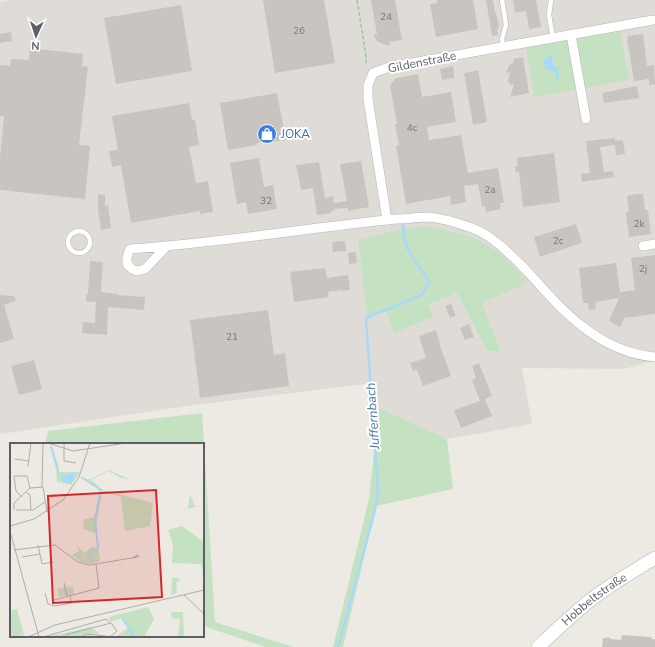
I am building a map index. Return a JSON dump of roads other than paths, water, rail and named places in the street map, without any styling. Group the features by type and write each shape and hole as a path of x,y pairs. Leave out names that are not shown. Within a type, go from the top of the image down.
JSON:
{"street":[{"name":"Gildenstraße","path":"387,220 368,99 368,85 373,73 389,67 653,20"},
{"path":"571,35 586,119"},
{"path":"168,246 387,220 427,217 447,221 473,228 494,240 513,257 575,321 589,332 624,351 655,357"},
{"path":"643,246 655,244"},
{"name":"Hobbeltstraße","path":"538,647 589,601 631,572 655,558"}],"lane":[{"path":"502,0 506,25 502,39 503,47"},
{"path":"551,0 550,14 553,38"},
{"path":"79,230 88,235 90,246 86,251 75,253 70,250 67,241 72,233 79,230"}],"water":[{"path":"548,55 552,55 553,65 559,69 558,81 554,71 545,68 543,59 548,59"}],"waterway":[{"name":"Juffernbach","path":"338,647 374,514 378,492 366,318 422,295 429,282 408,250 403,225"}],"place":[{"name":"JOKA","path":"267,134"}]}
